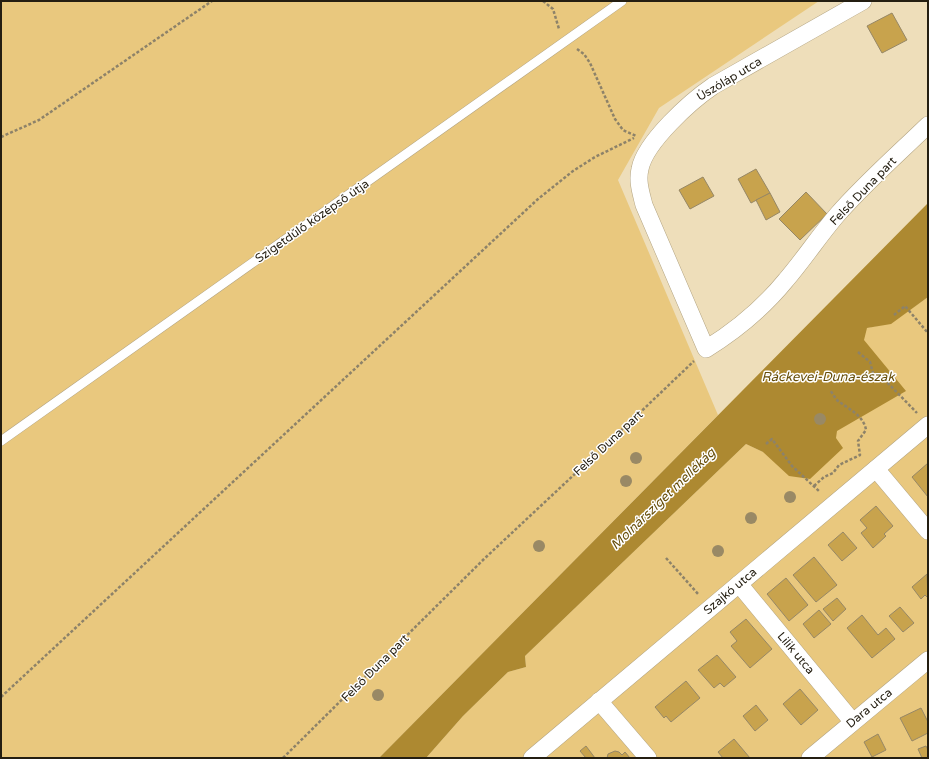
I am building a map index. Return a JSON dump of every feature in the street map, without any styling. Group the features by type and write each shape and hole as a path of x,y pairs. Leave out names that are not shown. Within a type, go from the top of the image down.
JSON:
{"street":[{"name":"Úszóláp utca","path":"706,349 644,205 639,183 639,170 643,160 662,133 685,107 701,94 863,1"},
{"name":"Felső Duna part","path":"706,349 739,326 773,294 799,265 815,242 846,204 928,125"},
{"name":"Szajkó utca","path":"532,758 876,469 923,419"},
{"path":"876,469 928,531"},
{"name":"Lilik utca","path":"739,584 852,721"},
{"name":"Dara utca","path":"810,758 852,721 928,660"},
{"path":"599,701 648,758"}],"lane":[{"name":"Szigetdűlő középső útja","path":"1,441 622,1"}],"path":[{"path":"1,137 39,120 212,1"},
{"path":"1,697 538,199 573,171 595,157 637,137 623,130 615,119 590,63 584,54 570,45 562,44 560,31 553,9 543,1"},
{"path":"894,315 905,306 928,333"},
{"name":"Felső Duna part","path":"283,758 484,559 610,442 706,349"},
{"path":"858,352 870,362 873,372 880,375 923,419"},
{"path":"814,486 824,477 833,473 839,465 860,455 858,441 866,430 865,423 850,408 837,400 830,390"},
{"path":"766,444 772,440 792,466 833,505"},
{"path":"666,558 686,580"}],"shaded area":[{"path":"1,1 819,1 659,108 618,180 718,415 379,758 1,758"},
{"path":"928,297 928,758 426,758 463,716 508,672 526,667 525,656 746,444 763,452 867,328 891,323"}],"water":[{"name":"Ráckevei-Duna-észak","path":"928,203 928,297 891,324 867,328 864,340 906,391 837,431 836,438 843,448 810,479 789,476 763,452 746,444 525,656 526,667 508,672 463,716 426,758 379,758"}],"building":[{"path":"892,13 907,40 882,53 867,26"},
{"path":"756,169 770,193 751,203 738,179"},
{"path":"703,177 714,196 690,209 679,190"},
{"path":"806,192 827,214 800,240 779,219"},
{"path":"770,193 780,212 766,220 756,200"},
{"path":"928,463 928,497 912,477"},
{"path":"876,506 893,526 884,534 886,536 873,548 861,533 867,528 860,520"},
{"path":"843,532 857,548 842,561 828,545"},
{"path":"814,557 837,585 816,602 793,575"},
{"path":"927,574 928,598 925,595 921,599 912,587"},
{"path":"786,578 808,605 789,621 767,594"},
{"path":"837,598 846,609 833,621 823,609"},
{"path":"900,607 914,623 903,632 889,616"},
{"path":"819,610 831,624 814,638 803,624"},
{"path":"862,615 878,635 886,628 895,639 872,658 847,628"},
{"path":"746,619 772,649 750,668 731,646 737,641 730,632"},
{"path":"717,655 736,677 724,687 720,683 714,688 698,670"},
{"path":"686,681 700,698 671,722 666,716 664,718 655,707"},
{"path":"800,689 818,710 801,725 783,704"},
{"path":"756,705 768,720 755,731 743,716"},
{"path":"921,708 928,722 928,733 912,741 900,718"},
{"path":"878,734 886,750 872,757 864,742"},
{"path":"734,739 750,758 723,758 718,752"},
{"path":"586,746 595,758 586,758 580,751"},
{"path":"926,746 928,750 928,758 922,758 918,749"},
{"path":"615,751 622,755 625,752 630,758 607,758 608,754"}],"water label":[{"name":"Molnársziget mellékág","path":"663,499"}]}
